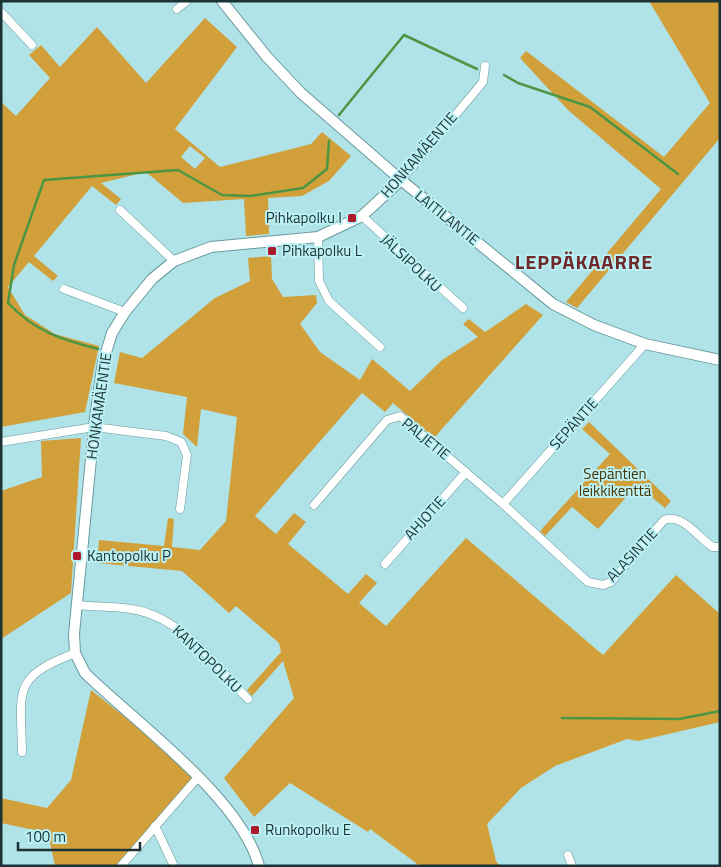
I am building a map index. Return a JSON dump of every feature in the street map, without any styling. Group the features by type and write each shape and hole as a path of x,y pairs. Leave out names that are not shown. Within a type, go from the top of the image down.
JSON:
{"street":[{"path":"177,9 187,1"},
{"name":"LAITILANTIE","path":"222,1 267,57 301,93 401,180 554,304 594,325 644,344 720,360"},
{"path":"1,12 32,45"},
{"name":"HONKAMÄENTIE","path":"259,866 245,834 199,776 85,673 75,653 74,634 94,427 103,362 112,333 125,312 152,279 174,261 211,248 318,237 362,216 401,180 483,82 485,66"},
{"path":"120,210 174,261"},
{"name":"JÄLSIPOLKU","path":"362,216 463,308"},
{"path":"318,237 319,282 329,301 380,347"},
{"path":"64,289 125,312"},
{"name":"SEPÄNTIE","path":"503,504 644,344"},
{"name":"PALJETIE","path":"314,505 393,417 400,416 503,504"},
{"path":"1,442 94,427 166,436 181,442 187,455 180,509"},
{"name":"AHJOTIE","path":"385,564 466,472"},
{"name":"ALASINTIE","path":"503,504 588,582 596,585 611,582 664,520 670,518 677,518 683,522 713,547 720,547"},
{"name":"KANTOPOLKU","path":"78,605 133,609 170,623 190,639 248,699"},
{"path":"22,752 21,703 23,687 31,677 50,663 75,653"},
{"path":"121,866 199,776"},
{"path":"155,826 174,866"},
{"path":"568,855 572,866"}],"green space":[{"path":"649,1 720,1 720,138 577,308 566,302 661,189 568,110 520,58 526,51 664,157 710,103"},
{"path":"205,18 237,47 175,129 220,167 311,144 322,132 351,156 329,181 302,196 268,198 269,234 246,236 244,199 183,203 146,172 101,183 121,199 116,205 92,186 34,256 58,276 53,281 29,262 8,287 25,315 55,334 99,346 85,412 1,427 1,102 16,116 50,78 29,55 41,45 60,67 97,27 146,83","holes":["190,146 205,158 195,169 181,157"]},
{"path":"271,256 272,279 283,297 316,295 317,303 300,324 320,352 360,380 372,359 410,391 442,360 478,337 463,324 469,319 485,332 526,304 543,315 434,438 393,403 385,412 362,393 255,516 276,534 294,513 306,522 288,544 348,594 366,574 377,583 359,603 386,626 466,538 603,655 676,575 720,614 720,722 638,741 627,739 555,766 521,788 487,824 496,861 500,866 420,866 370,829 368,832 290,783 254,817 224,778 294,698 283,661 252,696 247,690 281,652 279,643 236,606 229,613 182,571 97,563 99,540 164,546 168,518 174,519 172,547 200,550 226,521 237,417 201,409 197,447 183,434 187,397 114,383 120,352 142,358 215,298 250,281 248,258"},
{"name":"Sepäntien leikkikenttä","path":"589,422 671,501 665,508 637,485 598,529 572,507 545,536 540,531 610,454 582,429"},
{"path":"81,438 71,593 1,639 1,491 42,477 41,441"},
{"path":"91,690 199,776 120,866 55,866 48,833 1,823 1,798 47,808 71,780"}],"waterway":[{"path":"339,115 404,35 477,69"},
{"path":"504,75 518,83 590,107 678,174"},
{"path":"98,349 60,338 39,328 18,313 8,303 14,265 44,180 178,170 222,195 250,196 303,188 327,169 329,141"},
{"path":"562,718 679,719 720,711"}],"place":[{"name":"Pihkapolku I","path":"352,218"},
{"name":"Pihkapolku L","path":"272,251"},
{"name":"Kantopolku P","path":"77,556"},
{"name":"Runkopolku E","path":"255,830"}],"district":[{"name":"LEPPÄKAARRE","path":"584,262"}]}
